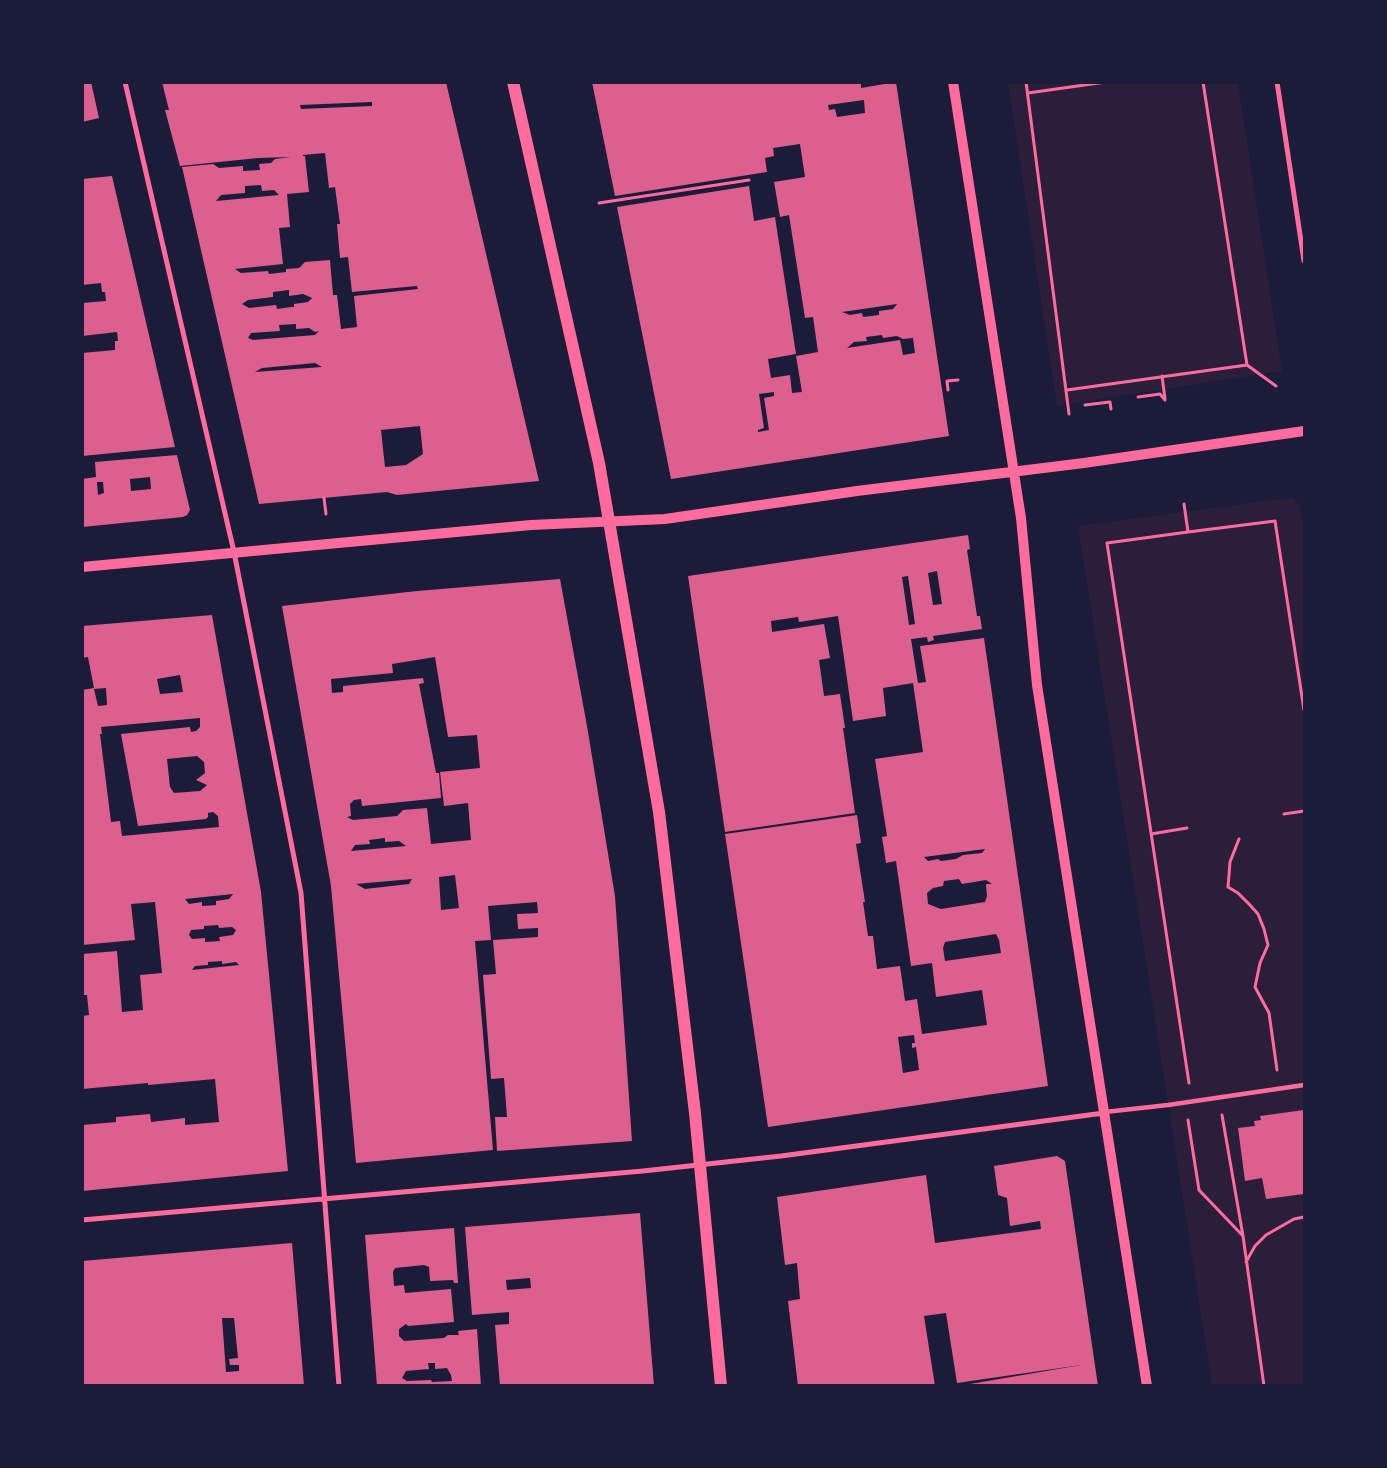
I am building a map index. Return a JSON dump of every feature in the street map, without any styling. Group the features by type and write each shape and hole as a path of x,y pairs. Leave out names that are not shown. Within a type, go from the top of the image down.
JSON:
{"main road":[{"path":"513,82 599,462 659,812 700,1165 721,1386"},
{"path":"953,82 1024,540 1037,685 1147,1386"},
{"path":"82,567 540,524 665,519 1304,431"}],"street":[{"path":"125,82 234,552 301,893 339,1386"},
{"path":"1277,82 1304,261"},
{"path":"82,1220 325,1200 791,1155 1105,1112 1185,1103 1304,1085"}],"path":[{"path":"1026,82 1069,414"},
{"path":"1028,93 1106,82"},
{"path":"1203,82 1247,365"},
{"path":"599,203 749,180"},
{"path":"1066,390 1247,365 1276,386"},
{"path":"1138,397 1160,394 1165,400 1162,376"},
{"path":"948,390 947,382 958,380"},
{"path":"1085,405 1110,402 1111,409"},
{"path":"324,498 326,514"},
{"path":"1184,504 1188,532"},
{"path":"1192,1102 1107,543 1275,521 1304,710"},
{"path":"1284,814 1304,811"},
{"path":"1151,834 1187,828"},
{"path":"1239,839 1230,862 1228,887 1238,893 1258,914 1268,945 1260,963 1256,987 1269,1014 1280,1088"},
{"path":"1219,1097 1243,1236 1264,1386"},
{"path":"1185,1103 1199,1190 1243,1236"},
{"path":"1246,1262 1255,1246 1266,1235 1294,1219 1304,1217"}],"shaded area":[{"path":"1008,83 1238,83 1282,371 1057,406"},
{"path":"1293,497 1300,506 1304,533 1304,1385 1212,1385 1078,526"}],"building":[{"path":"82,82 91,82 99,118 82,122"},
{"path":"162,82 446,82 539,481 397,495 387,492 259,504 182,167 213,164 219,168 243,166 243,171 260,170 259,164 271,163 275,159 290,157 258,158 180,166 165,110 169,110","holes":["372,102 372,106 301,109 300,105","325,153 329,188 335,187 340,224 337,224 340,258 348,257 352,292 417,286 418,289 354,296 357,327 341,329 337,295 333,295 330,260 305,262 299,268 286,269 286,272 269,274 268,271 241,273 235,269 283,264 279,228 290,227 287,194 309,192 305,156 303,156","261,185 262,191 274,190 279,195 216,201 221,195 245,193 245,186","289,290 289,296 303,294 312,298 308,302 294,304 294,307 277,309 276,305 249,308 242,304 248,300 273,297 273,292","296,324 296,329 309,328 315,332 319,331 315,335 253,340 248,338 251,333 280,331 279,325","315,363 322,367 255,372 262,368","420,426 423,454 406,465 385,467 381,430"]},
{"path":"592,82 861,82 861,88 896,82 949,436 671,479 617,207 749,186 754,221 775,217 796,354 768,359 771,378 790,375 792,393 802,392 796,356 818,352 813,317 805,318 789,215 780,217 774,182 805,177 800,144 773,148 774,156 765,158 767,172 615,196","holes":["864,100 865,113 837,117 835,109 829,110 828,105","897,304 893,309 879,311 879,315 863,317 862,313 850,315 842,312","882,335 883,338 897,336 903,339 913,338 915,353 903,355 900,340 847,348 854,342 867,341 866,337","774,392 774,396 764,398 769,430 758,432 758,430 764,428 759,394"]},
{"path":"112,176 175,447 82,456 82,353 115,350 115,341 118,341 117,332 82,336 82,303 106,301 101,283 82,285 82,179"},
{"path":"177,455 190,510 183,517 82,527 82,479 96,477 95,462","holes":["150,477 151,489 131,491 130,479","97,482 103,482 104,493 98,495"]},
{"path":"968,535 970,549 967,550 977,616 980,616 982,629 933,636 934,640 928,642 927,637 911,639 918,683 926,682 920,646 984,638 1048,1086 768,1127 725,834 857,815 861,843 856,844 865,902 863,902 868,936 873,936 877,969 900,966 905,1001 917,999 922,1034 987,1025 982,990 936,997 932,963 911,966 896,861 886,863 882,837 887,836 875,759 923,752 913,683 883,688 886,716 853,721 838,616 799,622 798,617 771,621 772,632 824,624 830,658 819,660 824,696 840,694 855,813 725,832 688,576","holes":["937,571 942,604 933,605 928,573","908,576 915,624 909,625 902,577","985,849 982,853 963,855 956,859 928,861 924,857","959,879 962,884 986,880 992,884 986,884 987,896 985,902 941,909 928,904 927,893 933,888 943,886 944,881","996,934 1001,953 945,961 943,948 945,942","914,1035 915,1043 912,1043 912,1048 916,1047 919,1070 903,1073 898,1037"]},
{"path":"560,579 615,896 632,1141 497,1151 495,1117 507,1117 504,1078 491,1079 483,975 496,974 493,940 538,937 538,928 518,929 517,914 538,913 537,902 488,906 491,940 475,941 493,1150 356,1163 331,886 282,606 417,591","holes":["435,657 448,737 477,735 480,768 440,772 444,806 468,803 471,840 431,844 427,808 403,810 397,816 353,820 347,817 351,816 350,804 354,800 361,799 362,806 441,798 439,773 436,773 419,684 424,683 423,678 343,686 343,692 332,693 331,679 393,673 392,664","385,838 385,842 399,841 406,846 351,851 355,845 370,844 369,840","455,875 459,908 441,910 439,877","412,879 409,884 365,889 356,884"]},
{"path":"212,615 261,892 288,1171 82,1191 82,1125 116,1122 116,1117 150,1114 151,1122 185,1118 185,1125 219,1122 215,1079 82,1089 82,1016 89,1015 87,995 82,995 82,954 117,951 122,1012 143,1010 140,975 162,973 155,902 131,904 135,940 82,945 82,690 94,688 88,657 82,658 82,626","holes":["180,675 183,692 160,694 157,679","106,688 107,705 98,706 94,689","200,718 200,727 196,731 191,732 190,727 121,734 138,826 206,819 208,813 213,812 218,816 219,827 122,836 120,821 111,822 100,734 102,734 101,727","197,756 204,762 205,773 196,780 207,785 200,791 174,793 170,787 167,759","233,894 229,899 216,901 216,905 202,906 202,902 189,904 185,899","218,925 219,928 232,927 236,930 233,935 219,937 220,941 205,942 205,938 192,939 189,935 191,930 204,929 204,926","222,961 222,964 236,962 239,965 192,970 195,966 208,965 208,962"]},
{"path":"1304,1110 1304,1194 1266,1199 1262,1178 1245,1181 1238,1128 1255,1126 1254,1121 1261,1120 1260,1116"},
{"path":"1057,1156 1065,1161 1098,1386 958,1386 1081,1365 957,1383 946,1313 924,1316 935,1386 798,1386 788,1301 800,1299 797,1263 785,1265 777,1197 926,1175 935,1243 1041,1229 1040,1221 1010,1226 1007,1198 998,1195 994,1166"},
{"path":"640,1213 654,1386 500,1386 495,1325 509,1324 509,1312 472,1315 465,1227","holes":["530,1278 531,1288 507,1290 506,1280"]},
{"path":"454,1228 458,1283 454,1283 453,1280 430,1281 429,1267 424,1265 395,1268 393,1272 394,1286 404,1285 405,1293 451,1289 454,1322 408,1326 406,1324 399,1329 399,1336 404,1341 444,1338 448,1335 459,1335 458,1331 477,1329 481,1386 377,1386 365,1235","holes":["428,1363 435,1363 435,1369 447,1368 452,1381 407,1381 402,1378 406,1371 429,1369"]},
{"path":"292,1243 304,1386 82,1386 82,1261","holes":["222,1318 234,1318 238,1358 229,1359 230,1365 239,1365 239,1371 226,1372"]}]}
